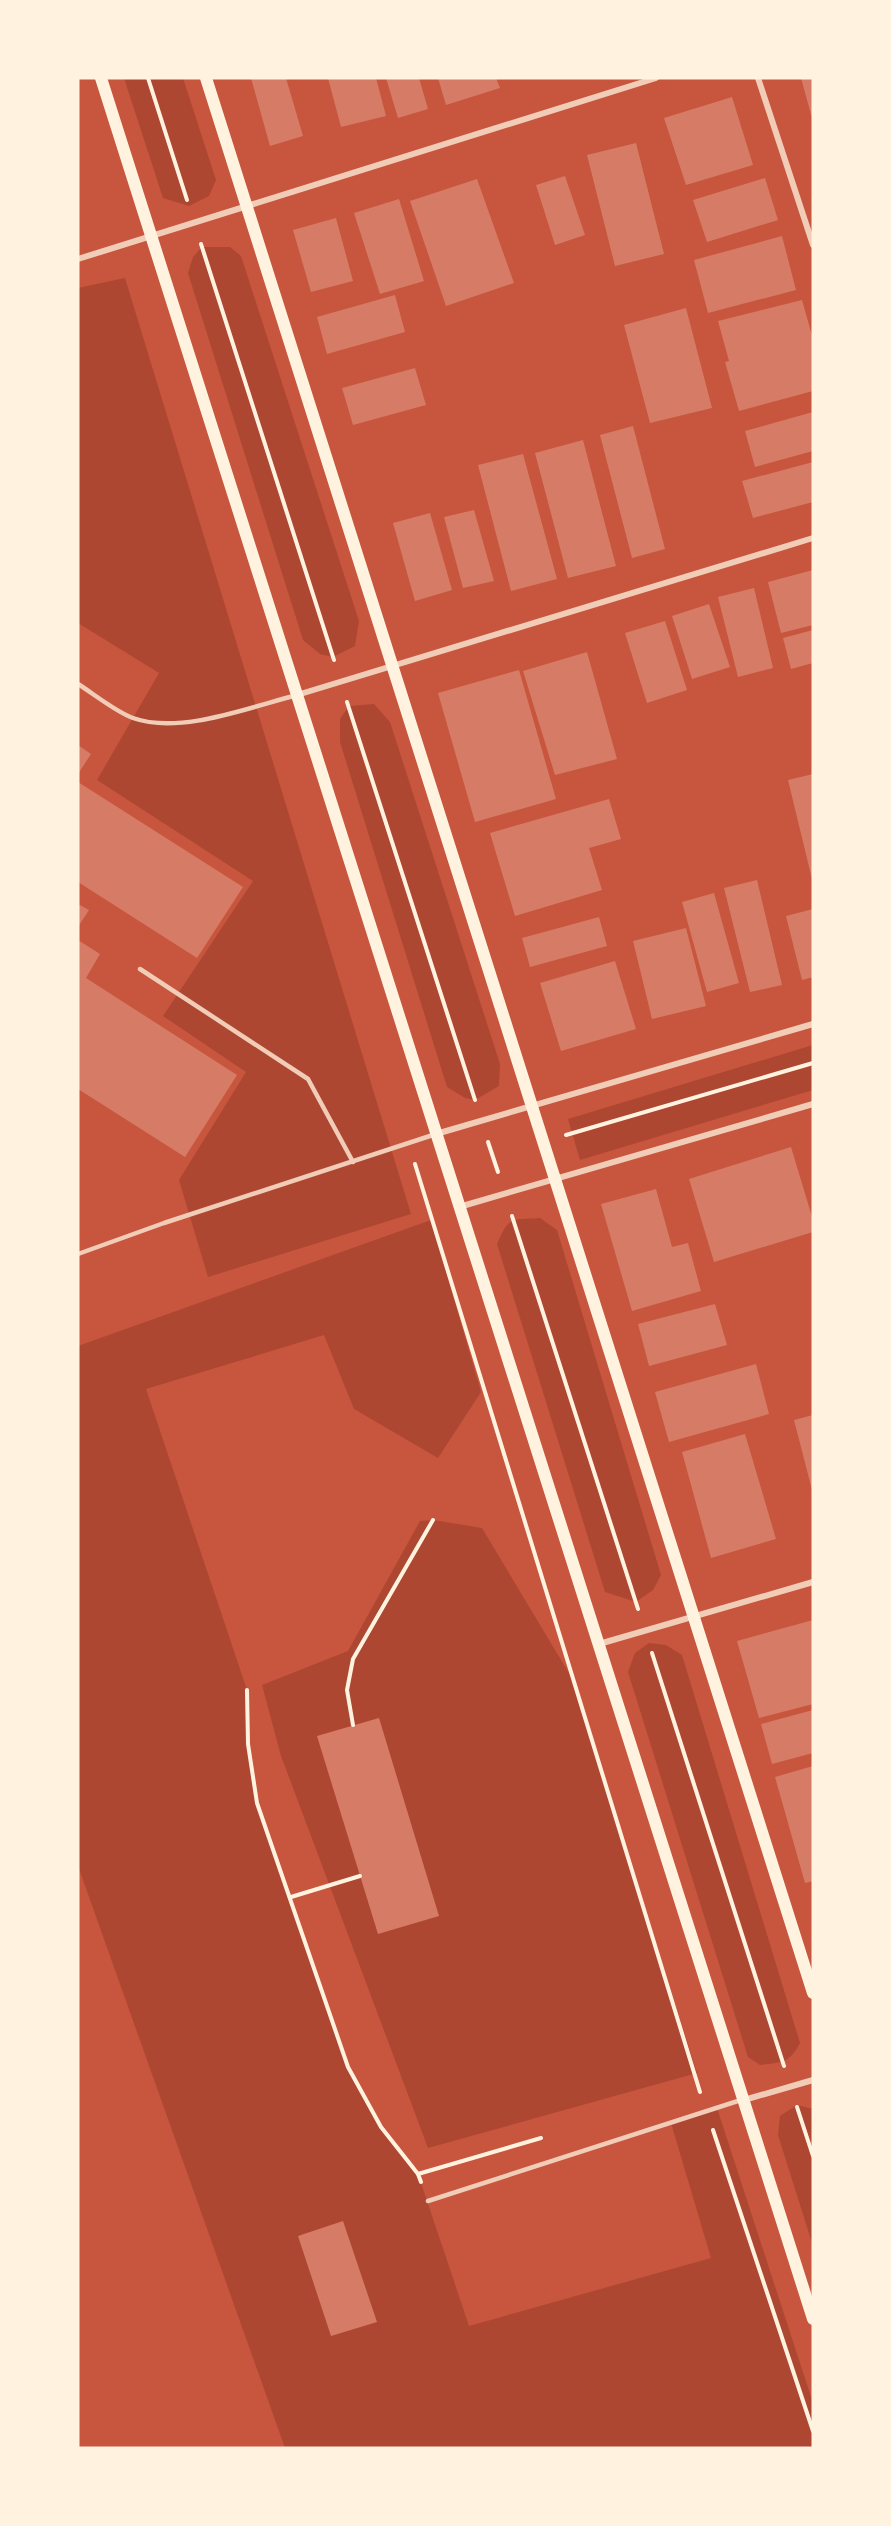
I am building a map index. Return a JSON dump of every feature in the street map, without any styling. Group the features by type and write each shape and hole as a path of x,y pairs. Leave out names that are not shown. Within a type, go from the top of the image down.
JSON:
{"main road":[{"path":"101,78 813,2319"},
{"path":"206,78 813,1993"}],"street":[{"path":"78,259 656,78"},
{"path":"758,78 813,245"},
{"path":"297,695 813,538"},
{"path":"436,1134 813,1024"},
{"path":"458,1207 813,1104"},
{"path":"598,1644 813,1582"},
{"path":"744,2100 813,2080"}],"lane":[{"path":"78,684 132,718 158,722 187,722 297,695"},
{"path":"140,969 309,1079 353,1162"},
{"path":"78,1254 164,1223 436,1134"},
{"path":"428,2201 744,2100"}],"path":[{"path":"544,1142 813,1063"},
{"path":"409,1143 483,1391 707,2111 813,2431"},
{"path":"353,1725 347,1690 353,1659 433,1520"},
{"path":"247,1690 248,1744 257,1803 348,2067 381,2127 417,2174 428,2201"},
{"path":"291,1897 360,1876"}],"shaded area":[{"path":"124,78 183,78 216,180 209,196 189,206 163,198"},
{"path":"202,247 230,247 241,256 359,621 355,646 333,657 320,654 303,640 188,273 193,257"},
{"path":"125,278 411,1214 208,1277 179,1180 246,1072 163,1016 253,881 97,780 159,673 78,623 78,288"},
{"path":"374,704 390,722 500,1064 499,1086 475,1100 465,1098 447,1087 340,742 340,719 349,706"},
{"path":"813,1045 813,1090 580,1160 568,1119"},
{"path":"540,1218 557,1230 661,1575 653,1590 636,1602 605,1592 497,1244 505,1228 512,1221"},
{"path":"431,1220 481,1392 438,1458 354,1409 324,1335 146,1389 247,1690 248,1744 257,1804 348,2067 381,2127 418,2174 469,2326 711,2258 671,2123 717,2108 813,2403 813,2448 285,2448 78,1866 78,1346"},
{"path":"433,1520 482,1528 573,1680 697,2073 428,2148 281,1756 262,1685 348,1651 420,1521"},
{"path":"649,1643 666,1645 682,1655 800,2043 792,2055 784,2061 760,2065 748,2057 628,1672 635,1653"},
{"path":"797,2105 813,2109 813,2246 778,2135 780,2116"}],"building":[{"path":"251,78 286,78 303,136 270,146"},
{"path":"328,78 376,78 386,116 341,127"},
{"path":"386,78 419,78 428,109 398,118"},
{"path":"438,78 496,78 500,88 446,105"},
{"path":"801,78 813,78 813,118 812,118"},
{"path":"732,97 753,165 686,185 664,118"},
{"path":"636,143 664,254 615,266 587,155"},
{"path":"565,176 585,235 555,245 536,185"},
{"path":"765,178 778,220 707,242 693,200"},
{"path":"477,179 514,283 446,306 410,201"},
{"path":"399,199 424,281 380,294 354,213"},
{"path":"336,218 353,281 311,292 293,230"},
{"path":"782,236 796,290 708,313 694,260"},
{"path":"395,295 405,332 327,354 317,317"},
{"path":"802,300 813,339 813,391 739,411 725,362 729,361 718,321"},
{"path":"686,308 712,408 650,423 624,325"},
{"path":"415,368 426,405 353,425 342,388"},
{"path":"813,412 813,451 755,467 745,431"},
{"path":"633,426 665,549 632,558 600,435"},
{"path":"583,440 616,566 568,578 535,453"},
{"path":"523,454 557,579 511,591 478,465"},
{"path":"813,462 813,502 753,518 742,481"},
{"path":"474,510 494,581 463,588 444,517"},
{"path":"430,513 452,590 415,601 393,523"},
{"path":"813,570 813,625 781,633 768,582"},
{"path":"754,588 773,668 738,677 718,597"},
{"path":"709,604 730,667 692,679 672,616"},
{"path":"665,621 687,690 647,703 625,633"},
{"path":"813,630 813,663 791,669 783,638"},
{"path":"587,652 617,759 555,775 523,671"},
{"path":"519,670 556,799 475,822 438,693"},
{"path":"78,745 91,754 78,774"},
{"path":"813,774 813,879 812,879 788,780"},
{"path":"78,782 243,887 197,958 78,882"},
{"path":"609,799 621,839 589,848 602,890 515,916 490,833"},
{"path":"757,880 782,985 750,992 724,888"},
{"path":"714,893 739,983 707,992 682,902"},
{"path":"78,904 89,910 78,927"},
{"path":"813,909 813,977 802,980 786,916"},
{"path":"599,917 607,946 530,967 522,938"},
{"path":"686,928 706,1006 652,1019 633,941"},
{"path":"78,940 100,954 86,978 237,1075 185,1157 78,1089"},
{"path":"615,961 636,1029 561,1051 540,983"},
{"path":"791,1147 813,1220 813,1232 714,1262 689,1179"},
{"path":"656,1189 672,1247 688,1243 701,1291 632,1311 601,1204"},
{"path":"715,1304 727,1345 649,1366 638,1324"},
{"path":"756,1364 769,1414 669,1442 655,1392"},
{"path":"813,1415 813,1490 812,1490 794,1420"},
{"path":"745,1434 776,1539 711,1558 682,1452"},
{"path":"813,1620 813,1704 759,1718 737,1641"},
{"path":"813,1710 813,1753 772,1764 761,1724"},
{"path":"379,1718 439,1916 378,1934 317,1736"},
{"path":"813,1766 813,1881 805,1883 775,1777"},
{"path":"343,2221 377,2322 331,2336 298,2236"}]}
